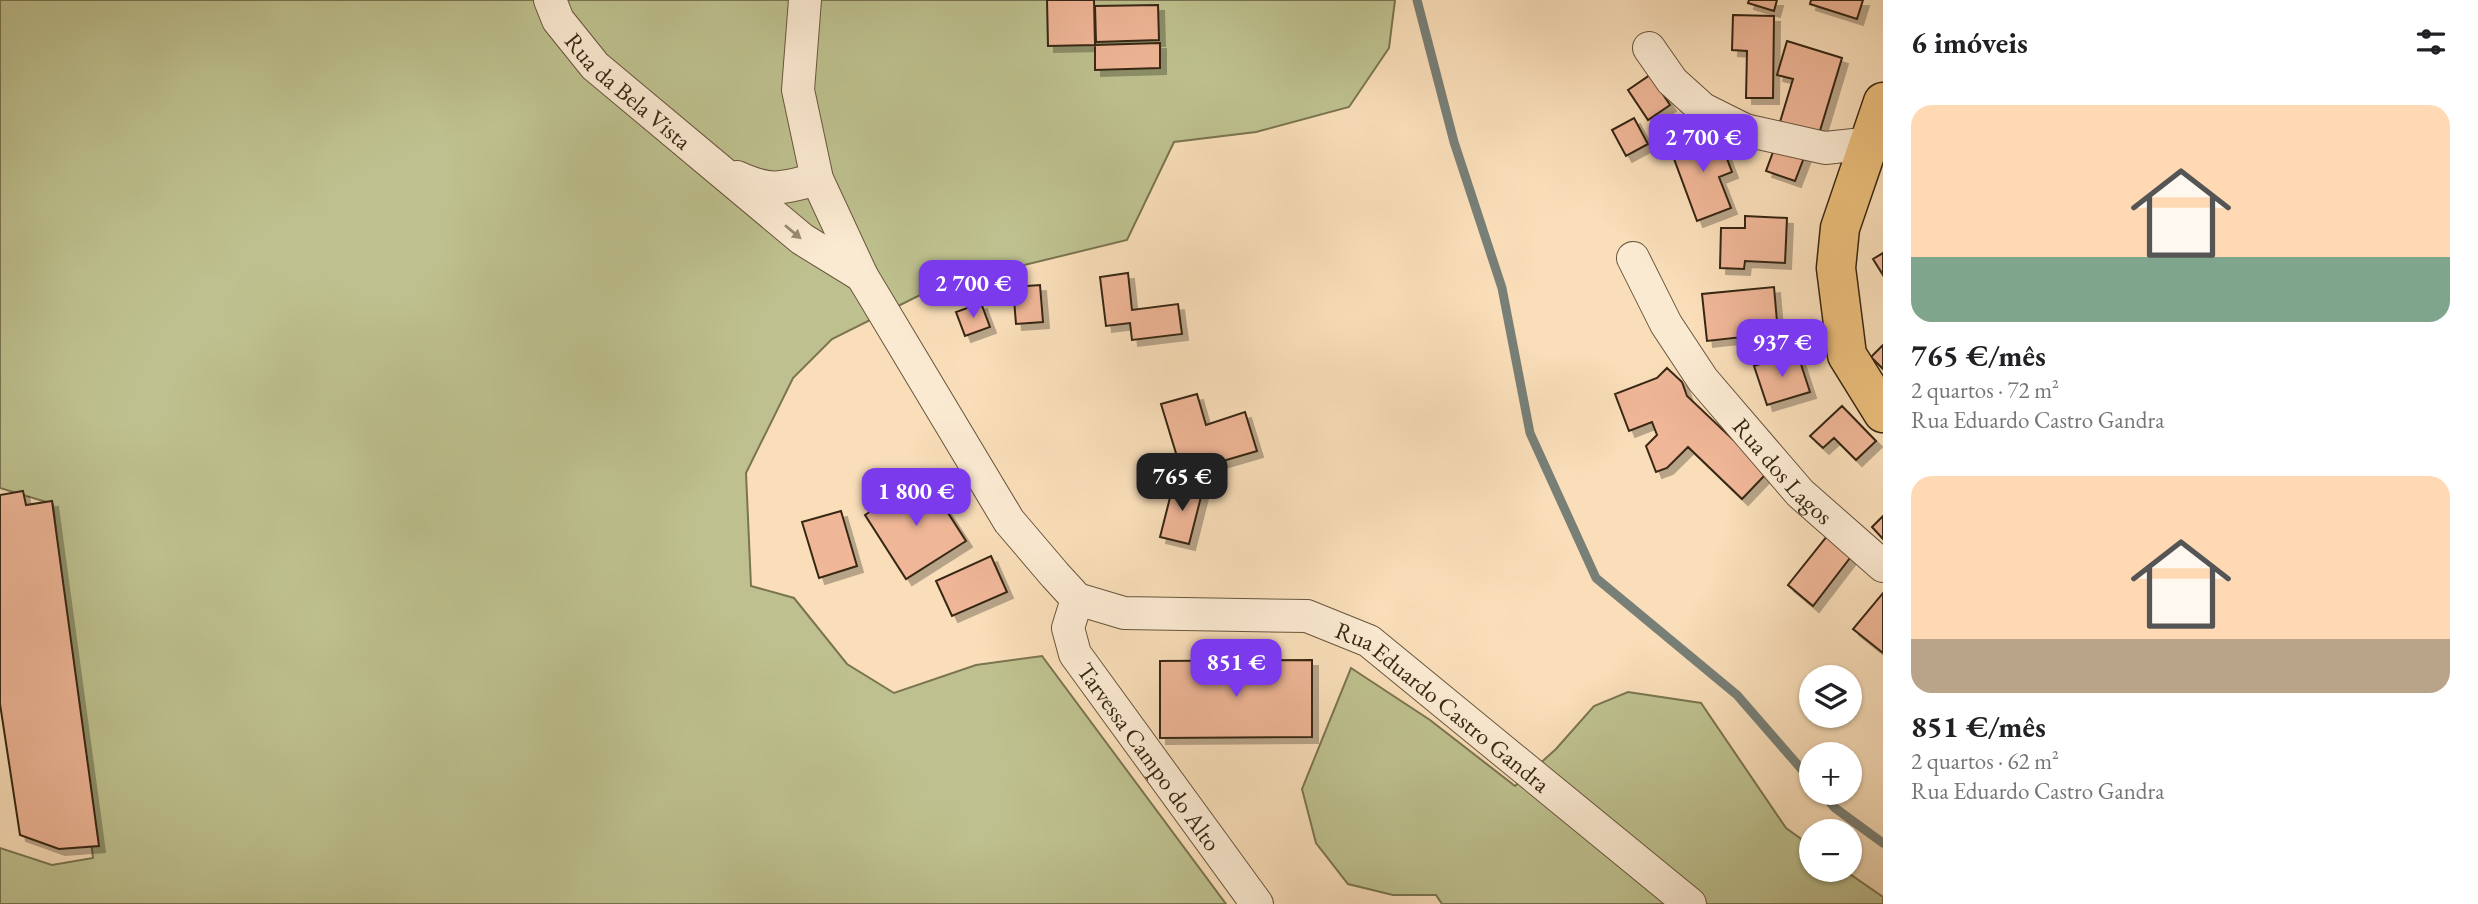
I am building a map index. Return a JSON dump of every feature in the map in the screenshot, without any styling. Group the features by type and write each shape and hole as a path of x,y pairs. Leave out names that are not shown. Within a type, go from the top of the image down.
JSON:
{"main road":[{"path":"1883,103 1876,143 1840,228 1836,268 1847,355 1883,413"}],"street":[{"name":"Rua da Bela Vista","path":"550,0 558,20 595,66 802,239 862,276"},
{"path":"805,0 798,90 817,179 862,276 1009,521 1077,599"},
{"path":"1649,48 1672,81 1703,109 1745,130 1825,148 1876,143"},
{"name":"Rua da Bela Vista","path":"723,171 758,187 781,188 817,179"},
{"name":"Rua dos Lagos","path":"1633,258 1667,324 1703,380 1800,493 1883,566"},
{"name":"Tarvessa Campo do Alto","path":"1077,599 1068,628 1074,654 1257,904"},
{"name":"Rua Eduardo Castro Gandra","path":"1077,599 1124,613 1307,616 1369,641 1690,904"}],"green space":[{"path":"0,0 1395,0 1389,48 1349,107 1256,132 1174,142 1127,240 938,286 832,339 793,378 746,473 751,586 794,598 847,664 894,693 976,665 1042,656 1226,904 0,904 0,848 52,865 93,858 53,504 0,488"},
{"path":"1351,668 1430,720 1515,786 1556,749 1594,706 1628,692 1701,703 1786,828 1799,837 1799,882 1861,882 1883,897 1883,904 1442,904 1436,895 1393,895 1348,884 1316,843 1302,789"}],"building":[{"path":"1047,0 1094,0 1095,45 1048,46"},
{"path":"1749,0 1777,0 1774,11 1748,3"},
{"path":"1811,0 1863,0 1857,19 1810,4"},
{"path":"1158,5 1159,40 1096,42 1095,6"},
{"path":"1733,15 1774,16 1773,98 1746,98 1747,51 1732,50"},
{"path":"1787,41 1842,58 1819,134 1780,122 1793,79 1777,75"},
{"path":"1160,43 1160,68 1095,70 1095,45"},
{"path":"1650,75 1670,105 1648,120 1628,90"},
{"path":"1634,118 1648,144 1626,156 1612,130"},
{"path":"1716,130 1732,172 1719,177 1731,208 1697,221 1670,148"},
{"path":"1776,144 1805,155 1795,181 1766,171"},
{"path":"1745,216 1787,218 1785,263 1745,261 1744,269 1720,268 1721,228 1745,228"},
{"path":"1883,253 1883,275 1873,259"},
{"path":"1128,273 1132,310 1178,304 1182,334 1132,340 1130,323 1106,326 1100,277"},
{"path":"1040,285 1043,322 1016,324 1013,287"},
{"path":"1774,287 1778,333 1707,341 1702,294"},
{"path":"981,303 990,327 965,336 956,312"},
{"path":"1883,345 1883,369 1871,357"},
{"path":"1797,352 1810,392 1767,405 1754,366"},
{"path":"1667,368 1682,382 1687,396 1762,467 1765,475 1742,499 1688,447 1667,468 1656,472 1646,446 1657,435 1652,422 1629,431 1615,394 1657,378"},
{"path":"1197,394 1206,425 1245,412 1257,451 1182,473 1161,404"},
{"path":"1842,406 1876,441 1856,460 1834,438 1823,448 1810,436"},
{"path":"925,477 966,541 906,579 865,515"},
{"path":"1174,482 1203,489 1189,544 1160,537"},
{"path":"23,491 26,505 52,501 99,846 59,849 20,835 0,704 0,495"},
{"path":"841,511 857,566 819,578 802,522"},
{"path":"1883,516 1883,539 1872,527"},
{"path":"1828,535 1853,554 1813,606 1788,585"},
{"path":"991,556 1007,592 952,616 936,581"},
{"path":"1883,593 1883,653 1853,629"},
{"path":"1312,660 1312,737 1160,738 1160,661"}],"waterway":[{"path":"1417,0 1454,142 1502,288 1530,433 1596,578 1737,695 1799,766"},
{"path":"1832,805 1883,843"}]}
